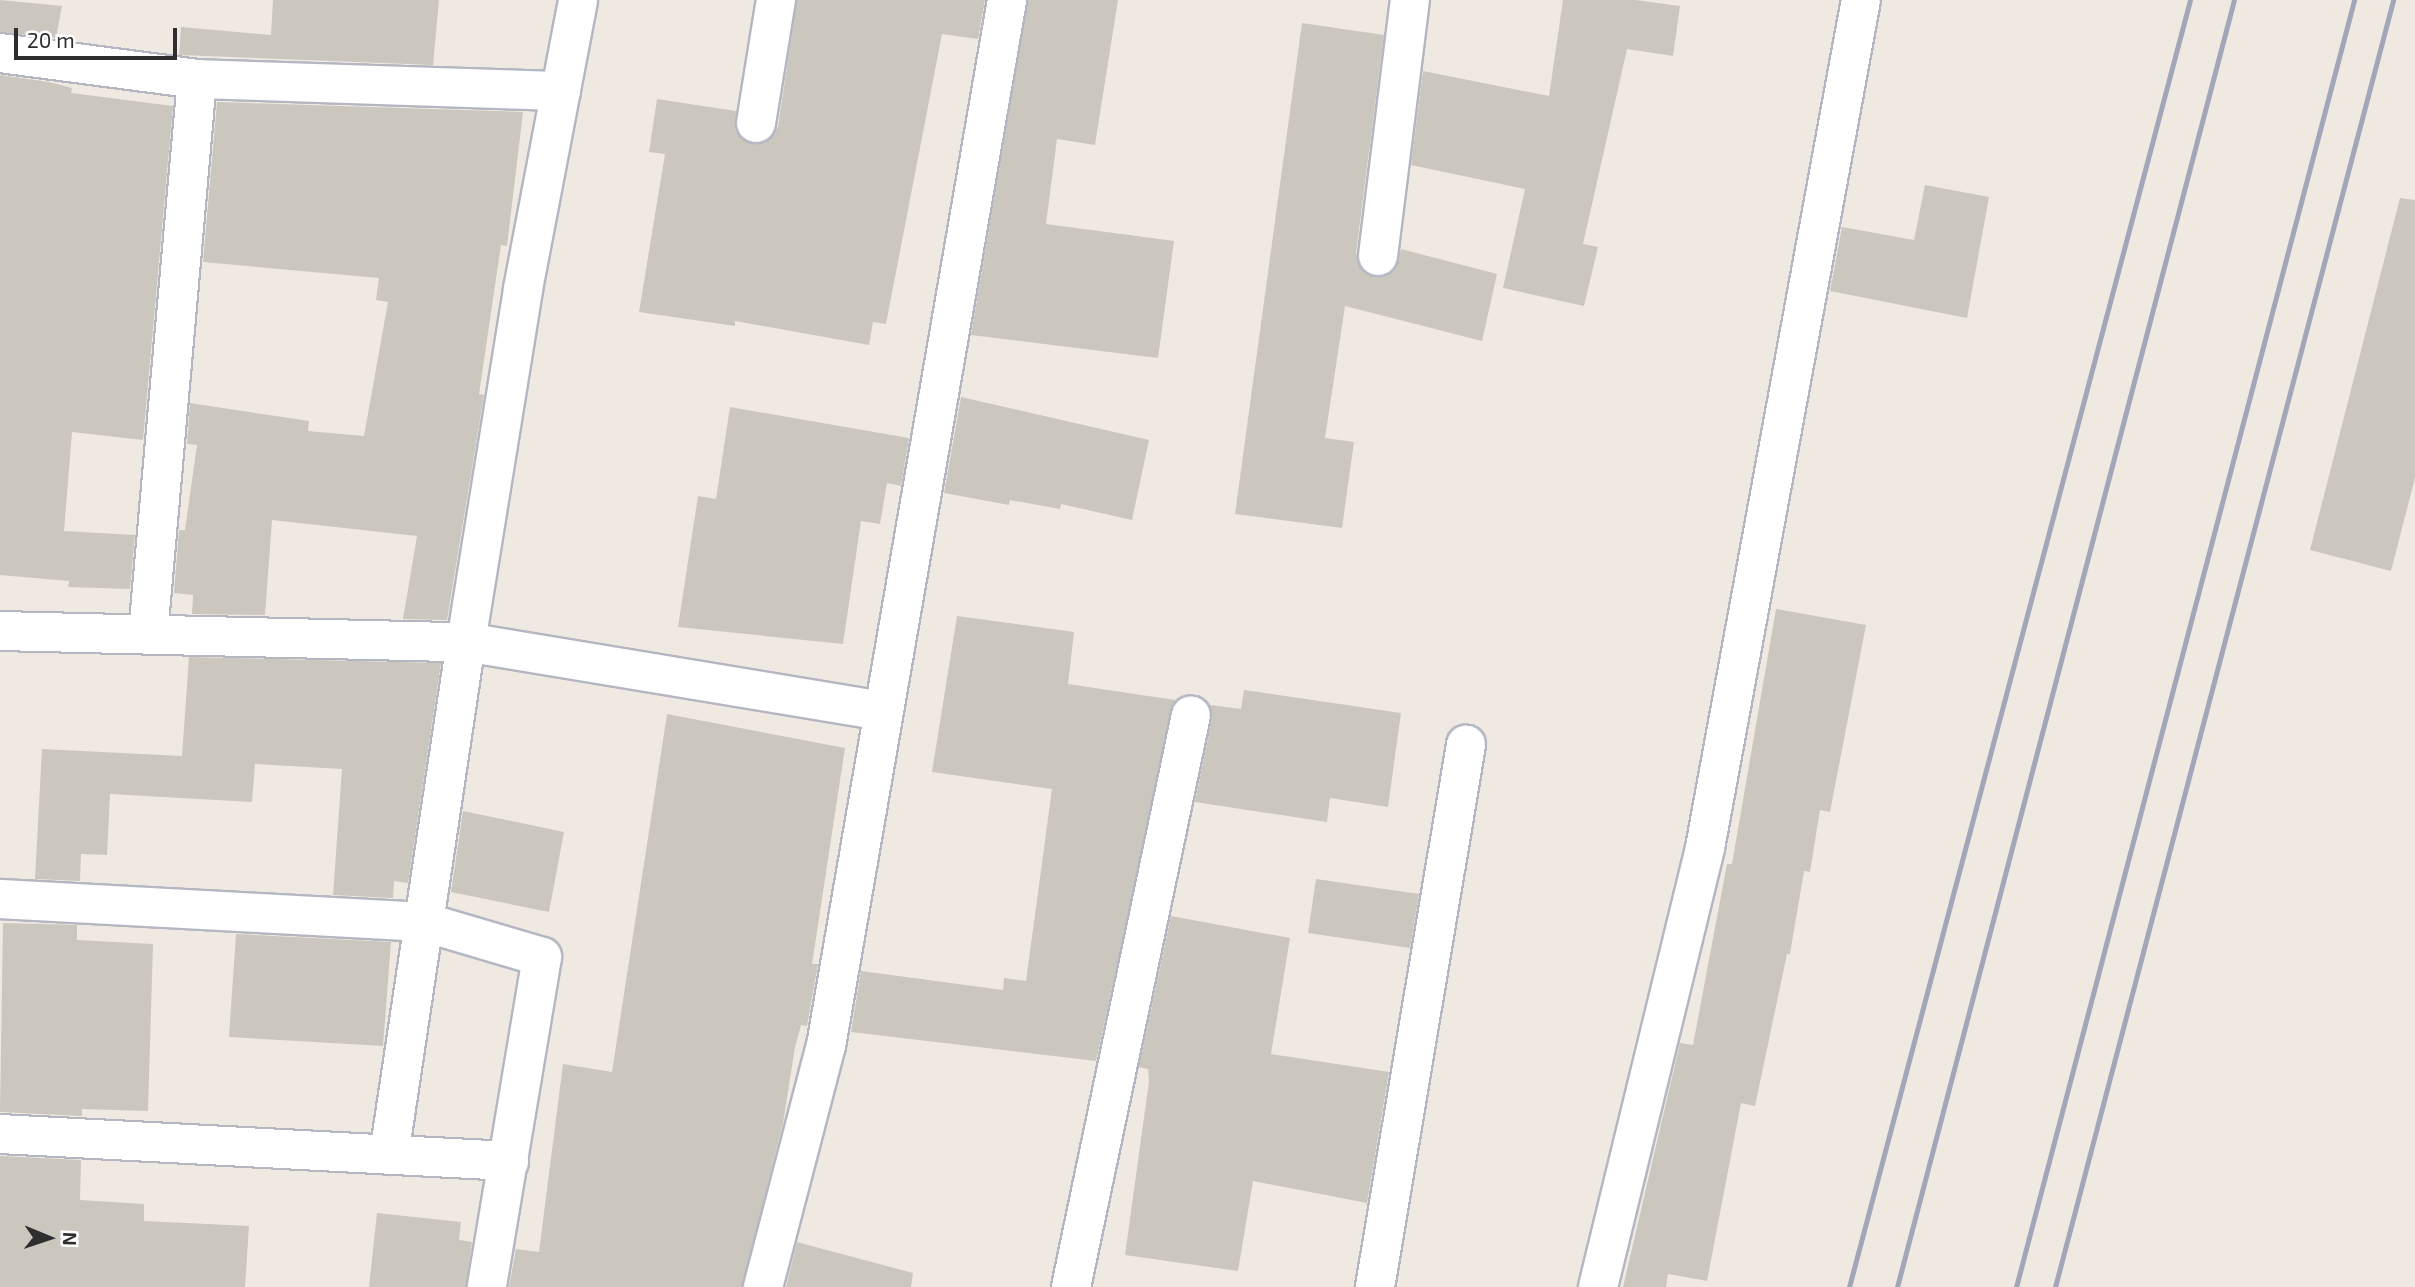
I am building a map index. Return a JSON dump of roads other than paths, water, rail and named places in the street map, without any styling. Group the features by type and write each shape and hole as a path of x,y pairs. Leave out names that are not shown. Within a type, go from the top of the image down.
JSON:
{"street":[{"path":"389,1155 466,642 523,289 578,0"},
{"path":"756,123 776,0"},
{"path":"763,1287 826,1046 1007,0"},
{"path":"1378,256 1410,0"},
{"path":"1598,1287 1705,848 1861,0"},
{"path":"0,53 197,79 561,91"},
{"path":"148,634 197,79"},
{"path":"0,631 466,642 883,711"},
{"path":"1071,1287 1191,715"},
{"path":"1375,1287 1466,745"},
{"path":"0,899 424,922 542,957 487,1287"},
{"path":"0,1134 509,1161"}],"railway":[{"path":"1849,1287 2190,0"},
{"path":"1897,1287 2234,0"},
{"path":"2016,1287 2354,0"},
{"path":"2055,1287 2393,0"}]}
